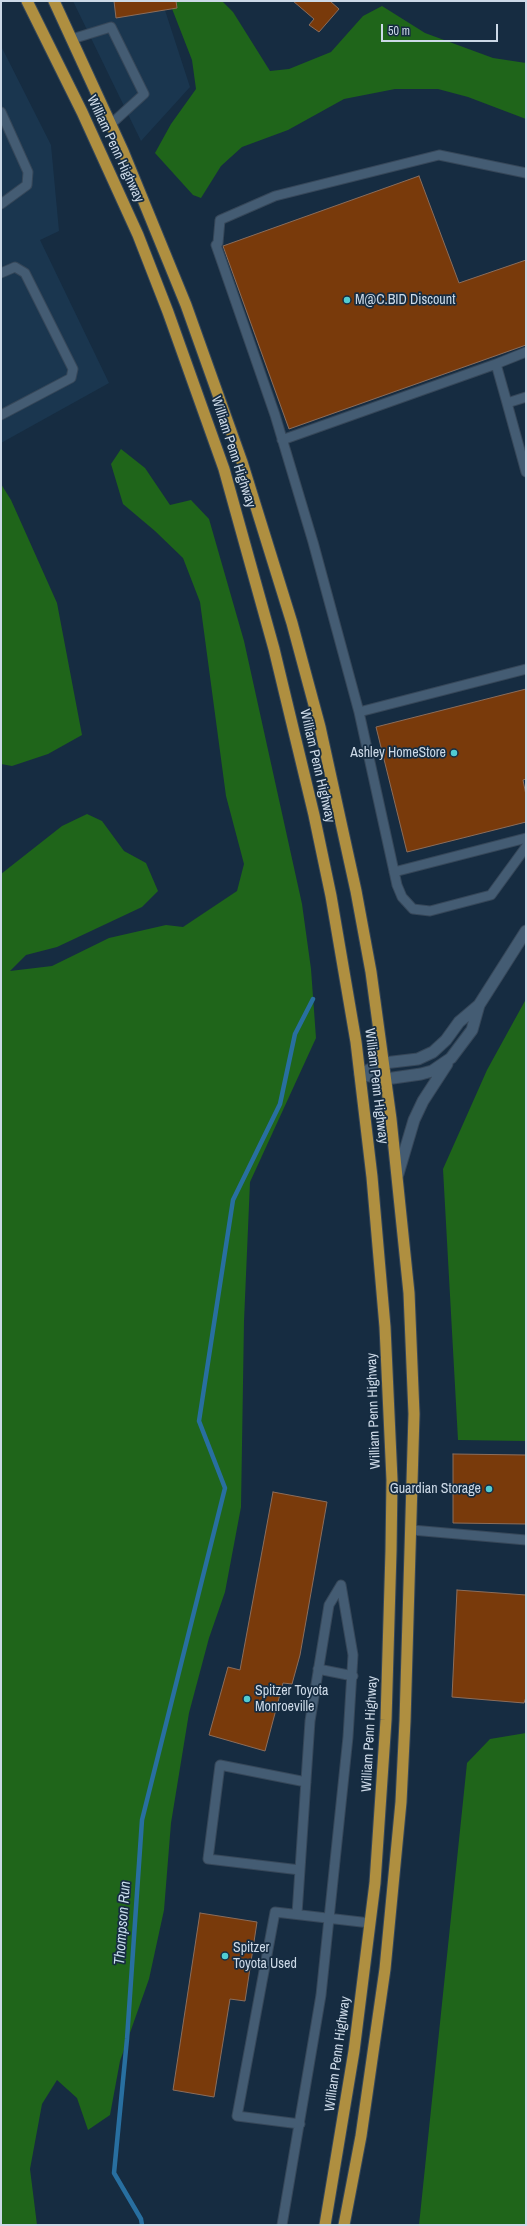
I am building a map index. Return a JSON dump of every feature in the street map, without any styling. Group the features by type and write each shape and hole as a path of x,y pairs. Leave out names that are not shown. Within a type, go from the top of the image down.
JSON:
{"highway":[{"name":"William Penn Highway","path":"27,1 86,119 138,235 174,326 224,469 274,649 314,815 346,976 360,1074 381,1267 389,1396 392,1480 386,1720 382,1800 370,1923 354,2051 325,2225"},
{"name":"William Penn Highway","path":"54,1 111,124 156,228 214,383 267,541 292,622 320,727 356,891 371,972 384,1063 398,1174 412,1356 414,1421 412,1530 405,1720 394,1885 374,2054 344,2225"}],"main road":[{"path":"398,1174 414,1120 426,1096 451,1058 472,1030 479,1005 526,931"},
{"path":"360,1074 384,1063 418,1058 433,1052 446,1040 459,1022 479,1005"},
{"path":"360,1074 386,1079 432,1071 451,1058"}],"lane":[{"path":"72,39 111,27 144,94 111,124"},
{"path":"1,112 28,172 27,186 1,204"},
{"path":"526,173 439,155 275,196 220,220 218,243 216,245 282,440 313,542 359,712 394,872 402,897 413,909 430,911 491,895 526,847"},
{"path":"1,273 16,267 25,273 73,369 71,378 1,415"},
{"path":"282,440 526,352"},
{"path":"496,364 507,403 522,441 526,472"},
{"path":"507,403 526,397"},
{"path":"359,712 526,668"},
{"path":"394,872 526,838"},
{"path":"412,1530 526,1540"},
{"path":"282,2225 321,1995 330,1919 353,1676 351,1633 341,1585 328,1605 310,1721 297,1914"},
{"path":"318,1669 353,1676"},
{"path":"300,1870 208,1859 220,1765 306,1782"},
{"path":"300,2124 237,2116 275,1912 370,1923"}],"shaded area":[{"path":"73,1 162,1 190,87 141,141"},
{"path":"1,46 51,145 59,231 40,240 109,383 1,443"}],"green space":[{"path":"169,1 222,1 233,12 270,71 289,69 331,52 363,16 382,6 425,33 493,58 526,63 526,119 468,97 438,89 395,89 344,99 288,130 242,147 221,166 201,198 193,195 155,153 171,124 196,89 192,60"},
{"path":"121,449 145,468 170,505 191,500 209,519 244,641 302,904 311,969 316,1038 250,1182 244,1321 241,1507 225,1592 209,1638 189,1713 171,1823 164,1910 149,1979 120,2061 110,2115 88,2130 77,2098 57,2080 42,2104 30,2169 37,2225 1,2225 1,874 62,826 87,814 102,821 124,851 146,863 158,891 142,907 57,947 26,955 10,971 52,966 109,938 166,925 183,927 237,891 244,864 226,796 200,602 183,558 155,531 123,504 111,464"},
{"path":"1,484 11,500 57,603 82,735 48,754 12,766 1,764"},
{"path":"526,999 526,1441 458,1440 443,1169 487,1070"},
{"path":"526,1733 526,2225 419,2225 467,1763 490,1739"}],"building":[{"path":"114,1 176,1 177,8 116,18"},
{"path":"293,1 330,1 339,9 319,32 309,25 314,19"},
{"path":"419,176 459,283 526,260 526,345 289,429 223,246"},
{"name":"Ashley HomeStore","path":"526,689 526,779 523,780 526,795 526,822 407,852 376,727"},
{"name":"Guardian Storage","path":"453,1454 526,1455 526,1524 453,1523"},
{"path":"273,1492 327,1502 300,1655 292,1684 283,1683 265,1751 209,1735 228,1667 240,1670"},
{"path":"457,1590 526,1595 526,1697 524,1703 452,1697"},
{"path":"200,1913 257,1922 245,2001 230,1999 214,2097 173,2090"}],"waterway":[{"name":"Thompson Run","path":"142,2225 141,2219 114,2173 127,2039 142,1820 225,1488 199,1421 233,1200 280,1104 295,1034 313,999"}],"place":[{"name":"M@C.BID Discount","path":"347,300"},
{"name":"Ashley HomeStore","path":"454,753"},
{"name":"Guardian Storage","path":"489,1489"},
{"name":"Spitzer Toyota Monroeville","path":"247,1699"},
{"name":"Spitzer Toyota Used","path":"225,1956"}]}
